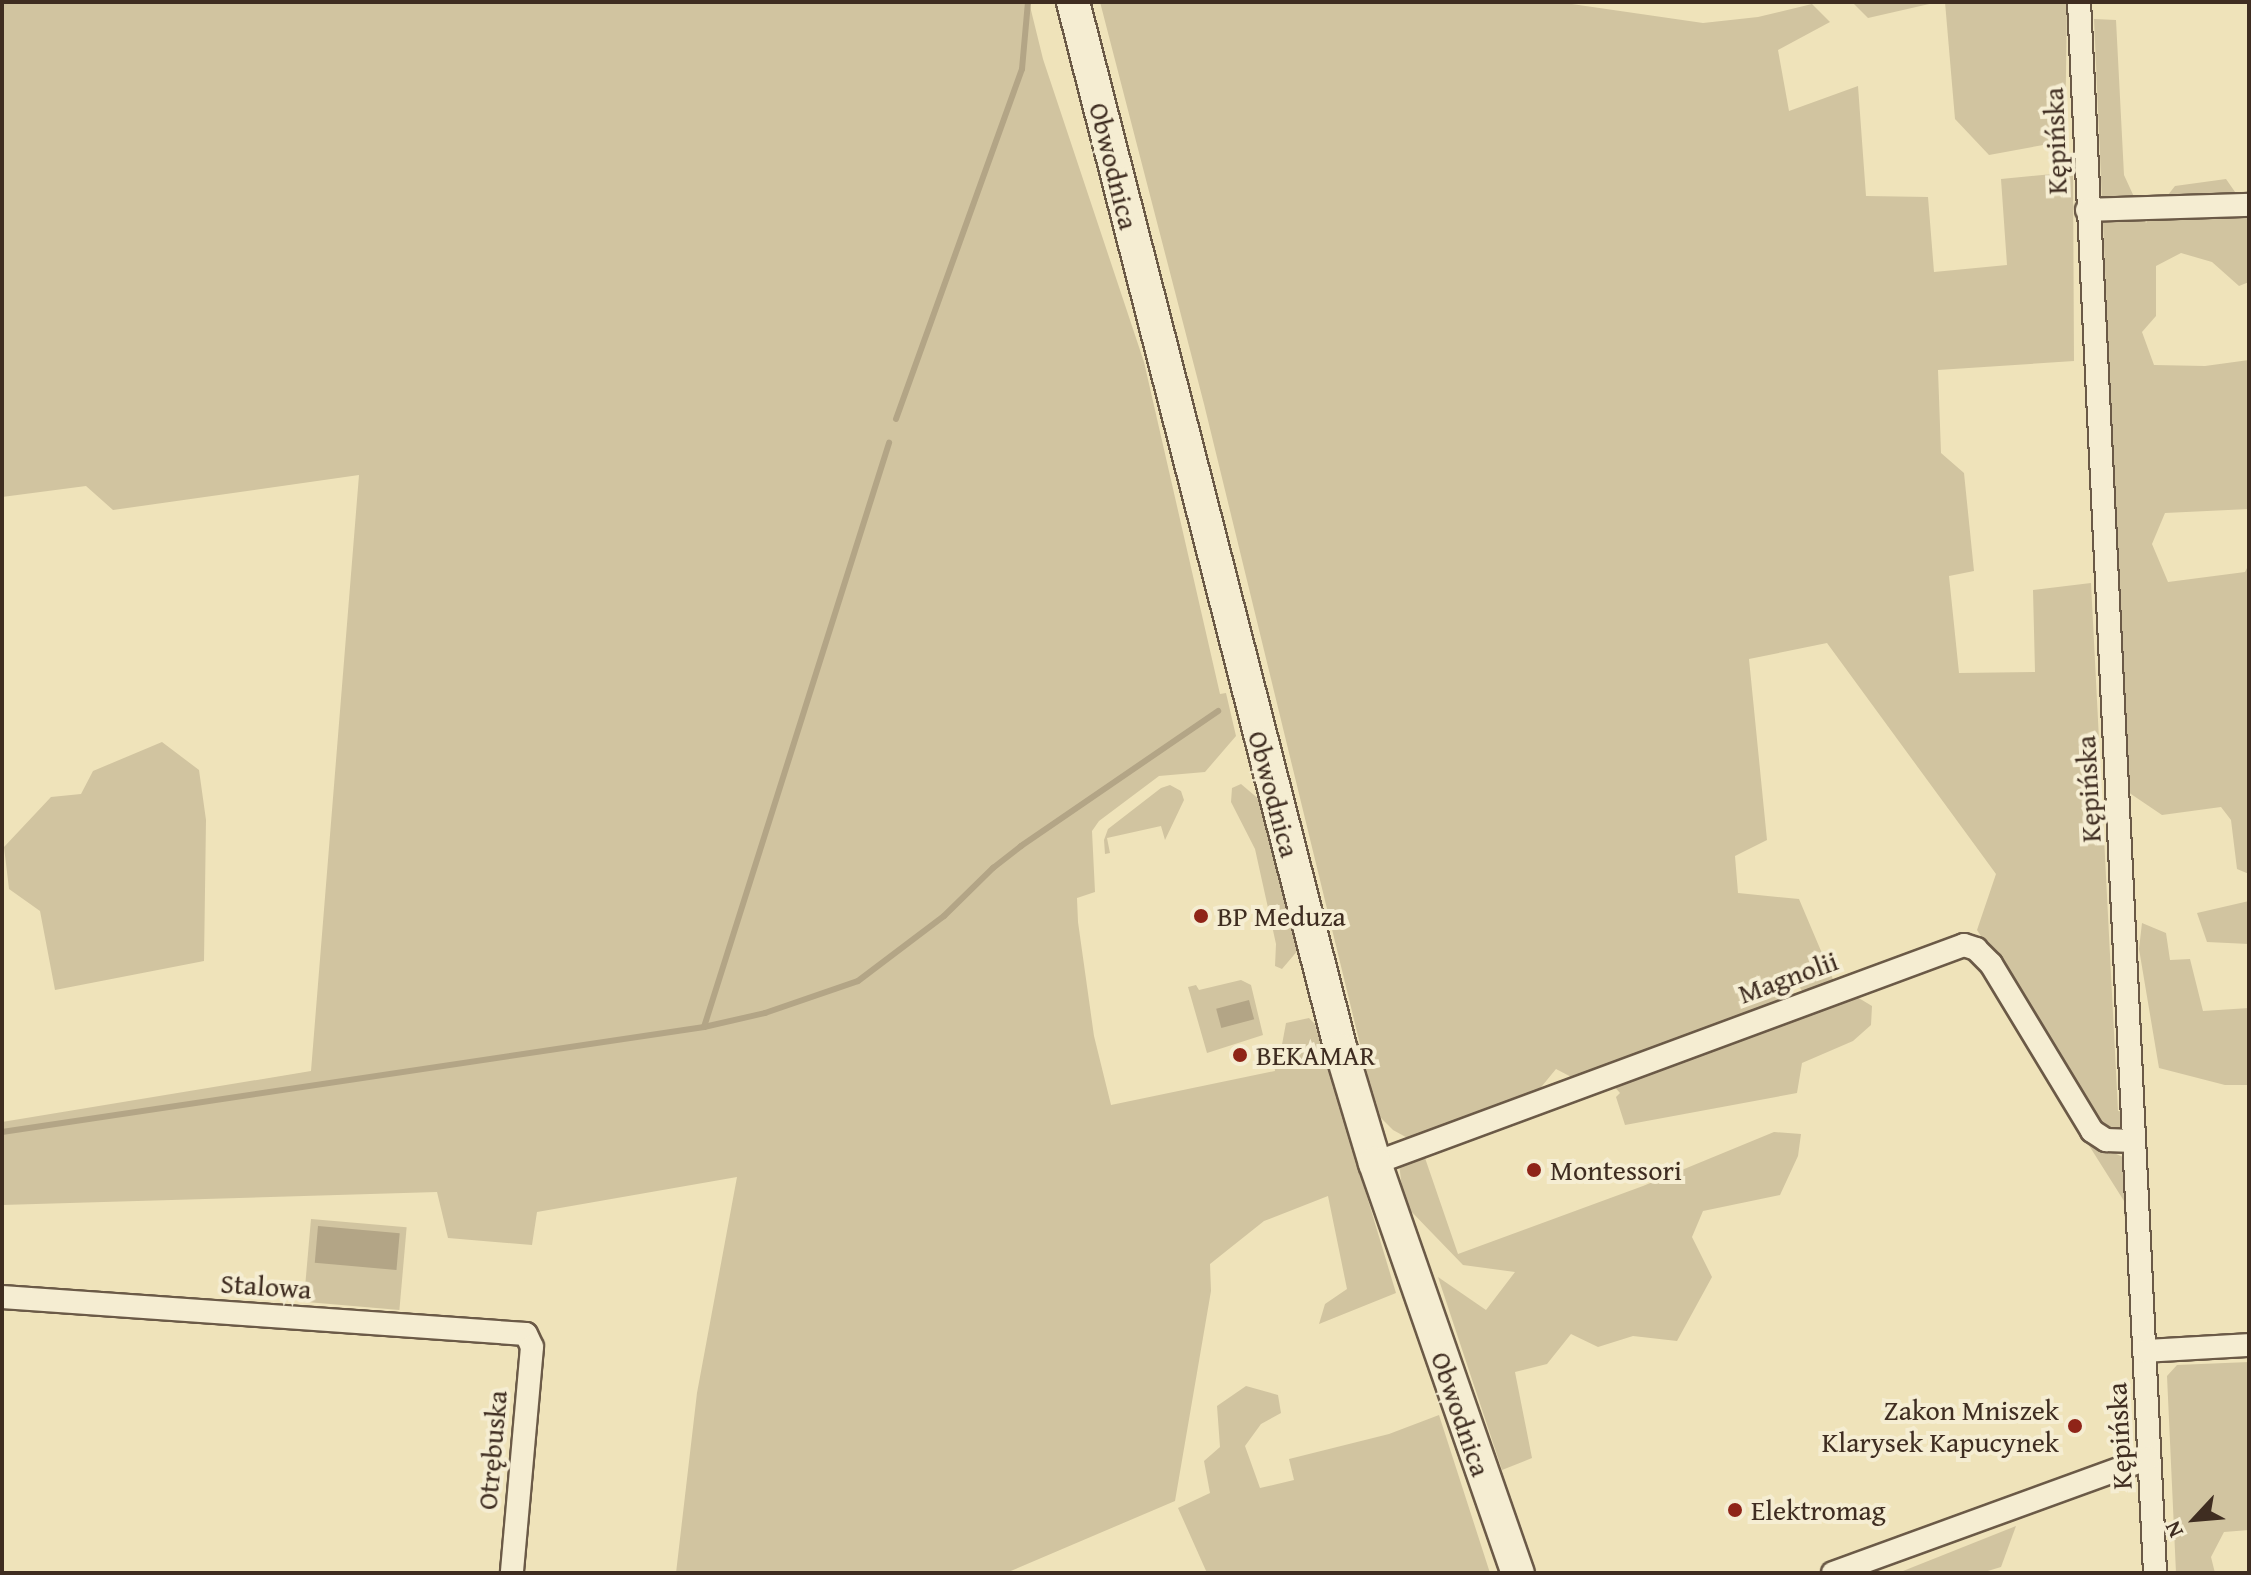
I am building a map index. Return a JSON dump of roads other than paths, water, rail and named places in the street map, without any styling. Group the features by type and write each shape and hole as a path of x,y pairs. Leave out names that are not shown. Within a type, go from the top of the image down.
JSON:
{"main road":[{"name":"Obwodnica","path":"1073,2 1264,760 1375,1163 1518,1573"}],"street":[{"name":"Kępińska","path":"2079,2 2155,1573"},
{"path":"2087,210 2249,205"},
{"name":"Magnolii","path":"1375,1163 1964,945 1976,949 1991,964 2092,1131 2106,1140 2134,1141"},
{"name":"Stalowa","path":"2,1297 526,1334"},
{"name":"Otrębuska","path":"512,1573 532,1347 526,1334"},
{"path":"2145,1351 2249,1345"},
{"path":"1833,1573 2149,1458"}],"waterway":[{"path":"896,419 1022,69 1028,2"},
{"path":"2,1132 704,1027 889,443"},
{"path":"704,1027 765,1013 858,981 944,916 993,868 1021,846 1218,711"}],"place":[{"name":"BP Meduza","path":"1201,916"},
{"name":"BEKAMAR","path":"1240,1055"},
{"name":"Montessori","path":"1534,1170"},
{"name":"Zakon Mniszek Klarysek Kapucynek","path":"2075,1426"},
{"name":"Elektromag","path":"1735,1510"}]}
